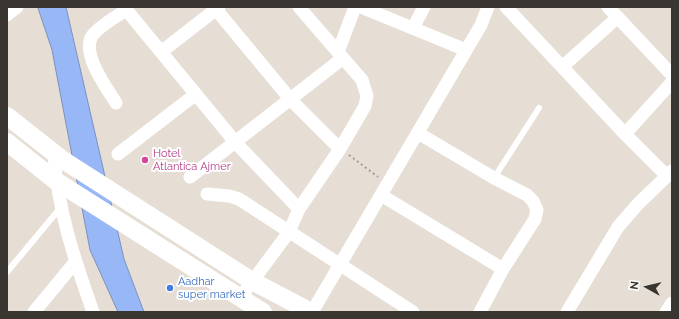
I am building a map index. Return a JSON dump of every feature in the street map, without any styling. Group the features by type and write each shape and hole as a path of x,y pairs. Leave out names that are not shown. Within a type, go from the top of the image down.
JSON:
{"street":[{"path":"7,15 18,7"},
{"path":"240,298 289,232 299,209 340,148 365,106 367,96 362,80 299,7"},
{"path":"190,177 291,100 341,55 355,7"},
{"path":"361,7 466,50"},
{"path":"413,28 424,7"},
{"path":"506,7 625,134 669,174 618,227 567,312"},
{"path":"608,7 672,75"},
{"path":"116,103 94,68 90,54 90,44 91,37 125,8 236,143 299,209"},
{"path":"161,52 216,8 291,100 340,148"},
{"path":"7,116 59,157 252,281 311,312 340,266 481,25 484,8"},
{"path":"562,67 618,17"},
{"path":"625,134 672,82"},
{"path":"118,154 196,94"},
{"path":"418,133 494,178 527,195 533,201 537,210 535,219 503,269 480,312"},
{"path":"7,142 61,184 263,312"},
{"path":"59,157 62,207 76,261 93,312"},
{"path":"385,190 503,269"},
{"path":"207,194 229,196 239,199 413,312"},
{"path":"34,312 76,261"},
{"path":"666,312 672,303"}],"lane":[{"path":"494,178 538,108"},
{"path":"7,272 62,207"}],"path":[{"path":"340,148 385,190"}],"water":[{"path":"38,7 66,7 124,259 144,312 118,312 90,250 52,50"}],"place":[{"name":"Hotel Atlantica Ajmer","path":"145,160"},
{"name":"Aadhar super market","path":"170,288"}]}
